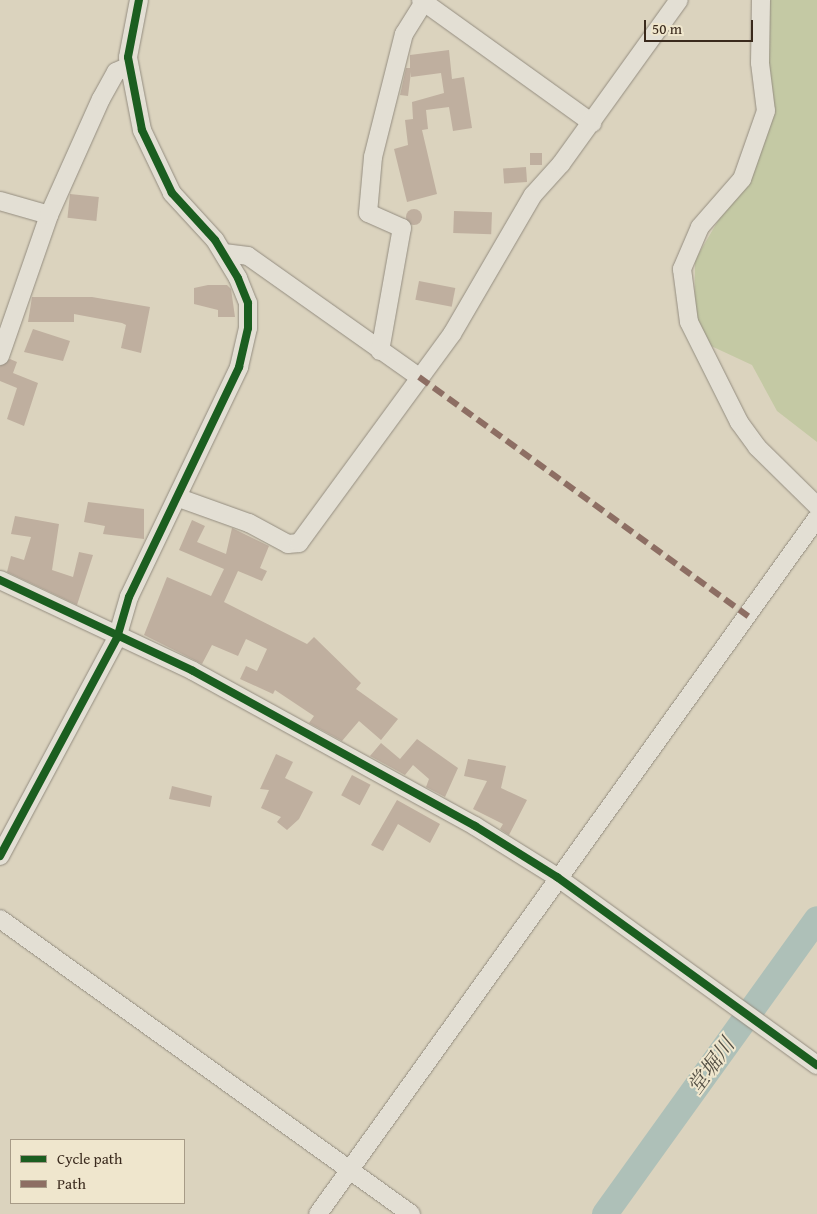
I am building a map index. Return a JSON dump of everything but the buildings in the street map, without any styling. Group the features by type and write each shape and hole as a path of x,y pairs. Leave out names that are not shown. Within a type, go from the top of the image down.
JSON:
{"street":[{"path":"0,856 117,638 129,597 179,498 240,367 248,328 248,303 224,253 184,209 159,171 142,130 129,66 139,0"},
{"path":"179,498 249,523 288,544 299,543 452,334 533,195 592,123 679,0"},
{"path":"760,0 760,63 766,111 742,179 700,227 682,269 689,322 739,422 758,447 817,506"},
{"path":"380,351 402,228 368,213 373,157 404,34 422,1 592,123"},
{"path":"0,356 49,215 101,98 116,72 129,66"},
{"path":"0,200 49,215"},
{"path":"224,253 248,256 419,377"},
{"path":"318,1214 557,877 817,518"},
{"path":"0,580 117,638 193,671 475,826 557,877 817,1065"},
{"path":"0,919 411,1214"}],"green space":[{"path":"761,0 817,0 817,442 777,411 752,365 694,338 695,260 755,158"}],"waterway":[{"name":"堂堀川","path":"605,1214 817,919"}],"marked path":[{"path":"419,377 748,616"}],"cycle path":[{"path":"0,856 117,638 129,597 239,367 248,328 248,303 238,278 215,240 172,193 142,130 128,57 139,0"},
{"path":"0,580 193,671 475,826 557,877 817,1065"}]}
